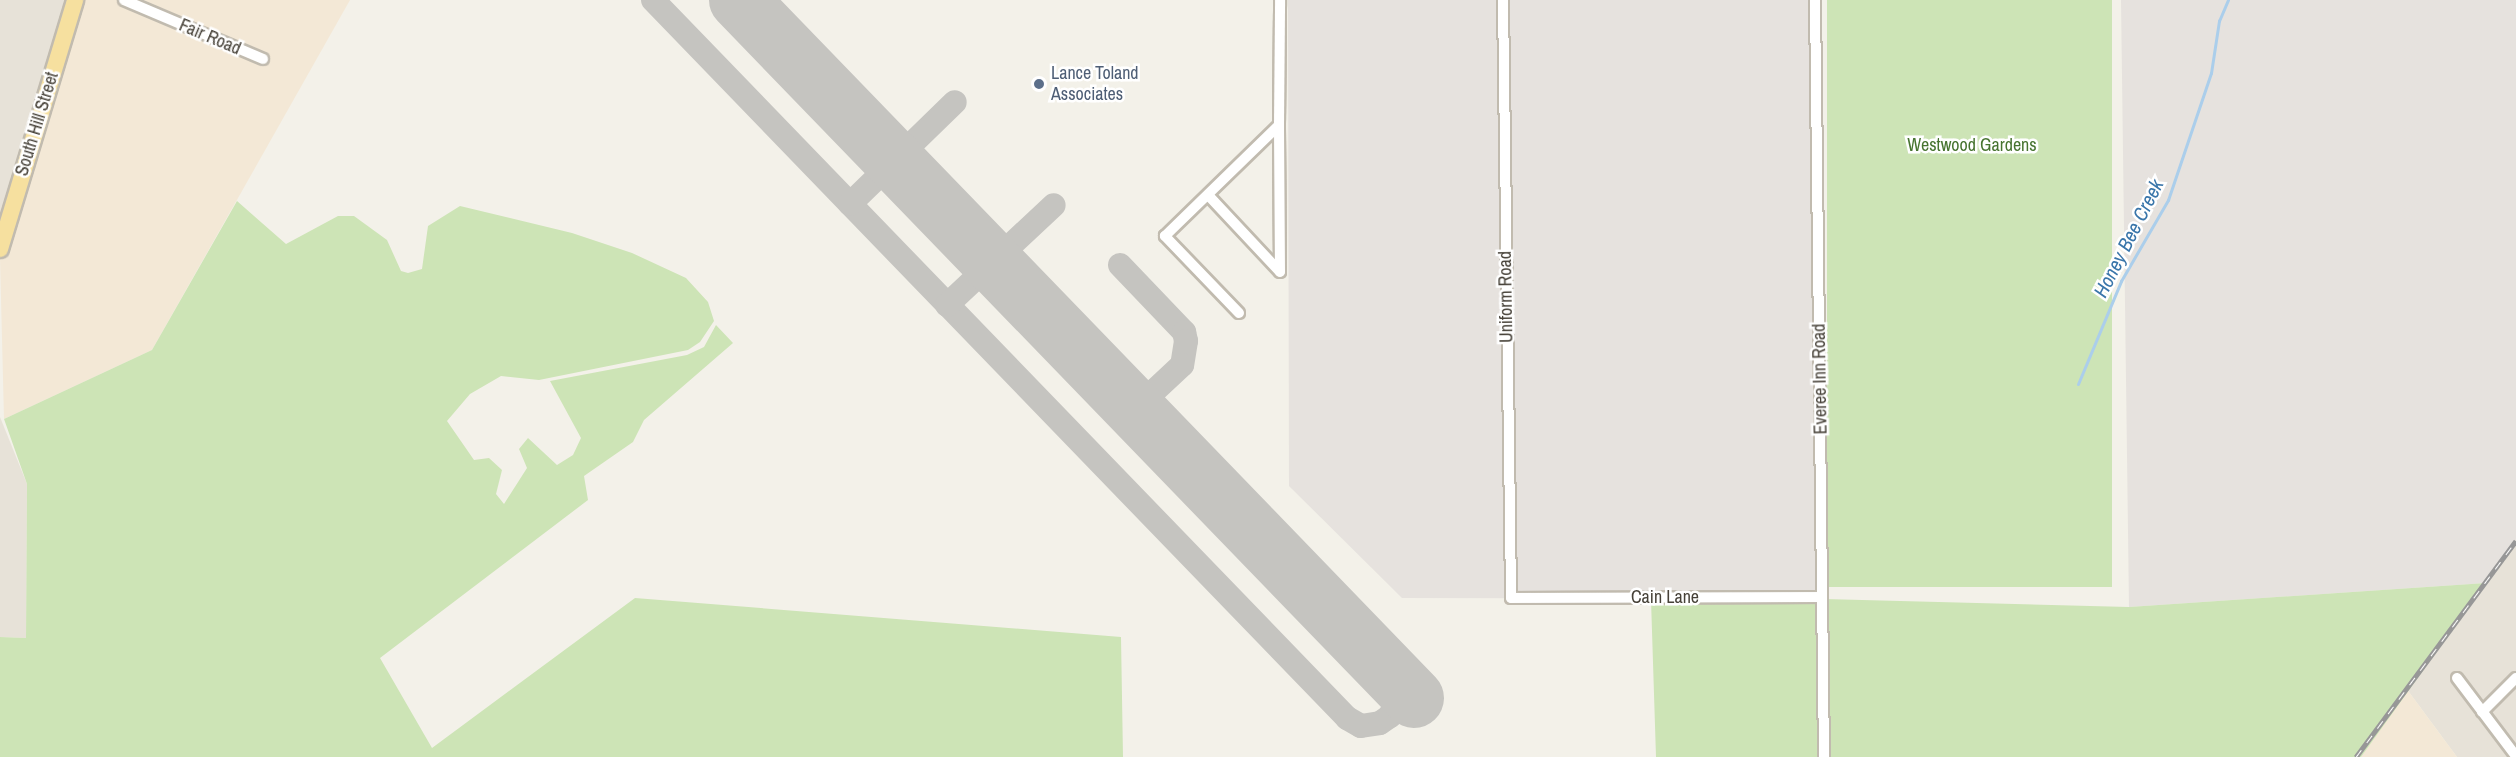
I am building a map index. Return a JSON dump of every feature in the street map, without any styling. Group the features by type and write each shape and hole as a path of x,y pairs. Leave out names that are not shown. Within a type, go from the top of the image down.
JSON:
{"main road":[{"name":"South Hill Street","path":"1,243 75,0"}],"street":[{"name":"Fair Road","path":"124,0 263,59"},
{"path":"1208,195 1280,272 1280,0"},
{"name":"Uniform Road","path":"1503,0 1511,594"},
{"name":"Everee Inn Road","path":"1815,0 1824,757"},
{"path":"1239,313 1165,236 1279,125"},
{"name":"Cain Lane","path":"1511,594 1822,597"},
{"path":"2457,678 2516,756"},
{"path":"2482,712 2512,688 2516,678"}],"shaded area":[{"path":"0,0 79,0 0,258"},
{"path":"79,0 350,0 152,350 4,419 0,258"},
{"path":"1288,0 1810,0 1824,599 1402,598 1289,486"},
{"path":"2121,0 2516,0 2516,539 2486,583 2129,607"},
{"path":"0,417 27,484 26,638 0,637"},
{"path":"2516,539 2516,757 2457,757 2406,688"},
{"path":"2406,688 2457,757 2361,757"}],"green space":[{"name":"Westwood Gardens","path":"1827,0 2112,0 2112,587 1827,587"},
{"path":"237,201 286,244 338,216 354,216 387,240 401,271 408,273 422,269 428,226 460,206 572,233 632,253 686,278 708,302 714,321 700,342 688,350 539,380 501,376 470,394 447,421 474,460 489,458 502,470 496,494 504,504 527,468 519,449 528,438 557,465 573,455 581,438 550,381 687,355 704,347 716,325 733,343 644,420 633,442 584,476 588,500 380,658 432,748 635,598 1121,637 1123,757 0,757 0,637 26,638 27,484 4,419 152,350"},
{"path":"2486,583 2361,757 1656,757 1651,600 1824,599 2129,607"}],"waterway":[{"name":"Honey Bee Creek","path":"2078,384 2121,281 2168,200 2211,73 2219,21 2228,0"}],"taxiway":[{"path":"653,0 1347,718 1361,726 1380,723 1390,716 1403,687"},
{"path":"850,204 955,102"},
{"path":"947,305 1054,205"},
{"path":"1120,265 1184,332 1186,341 1182,365 1136,408"}],"runway":[{"path":"739,0 1414,698"}],"railway":[{"path":"2356,757 2516,541"}],"place":[{"name":"Lance Toland Associates","path":"1039,84"}]}
